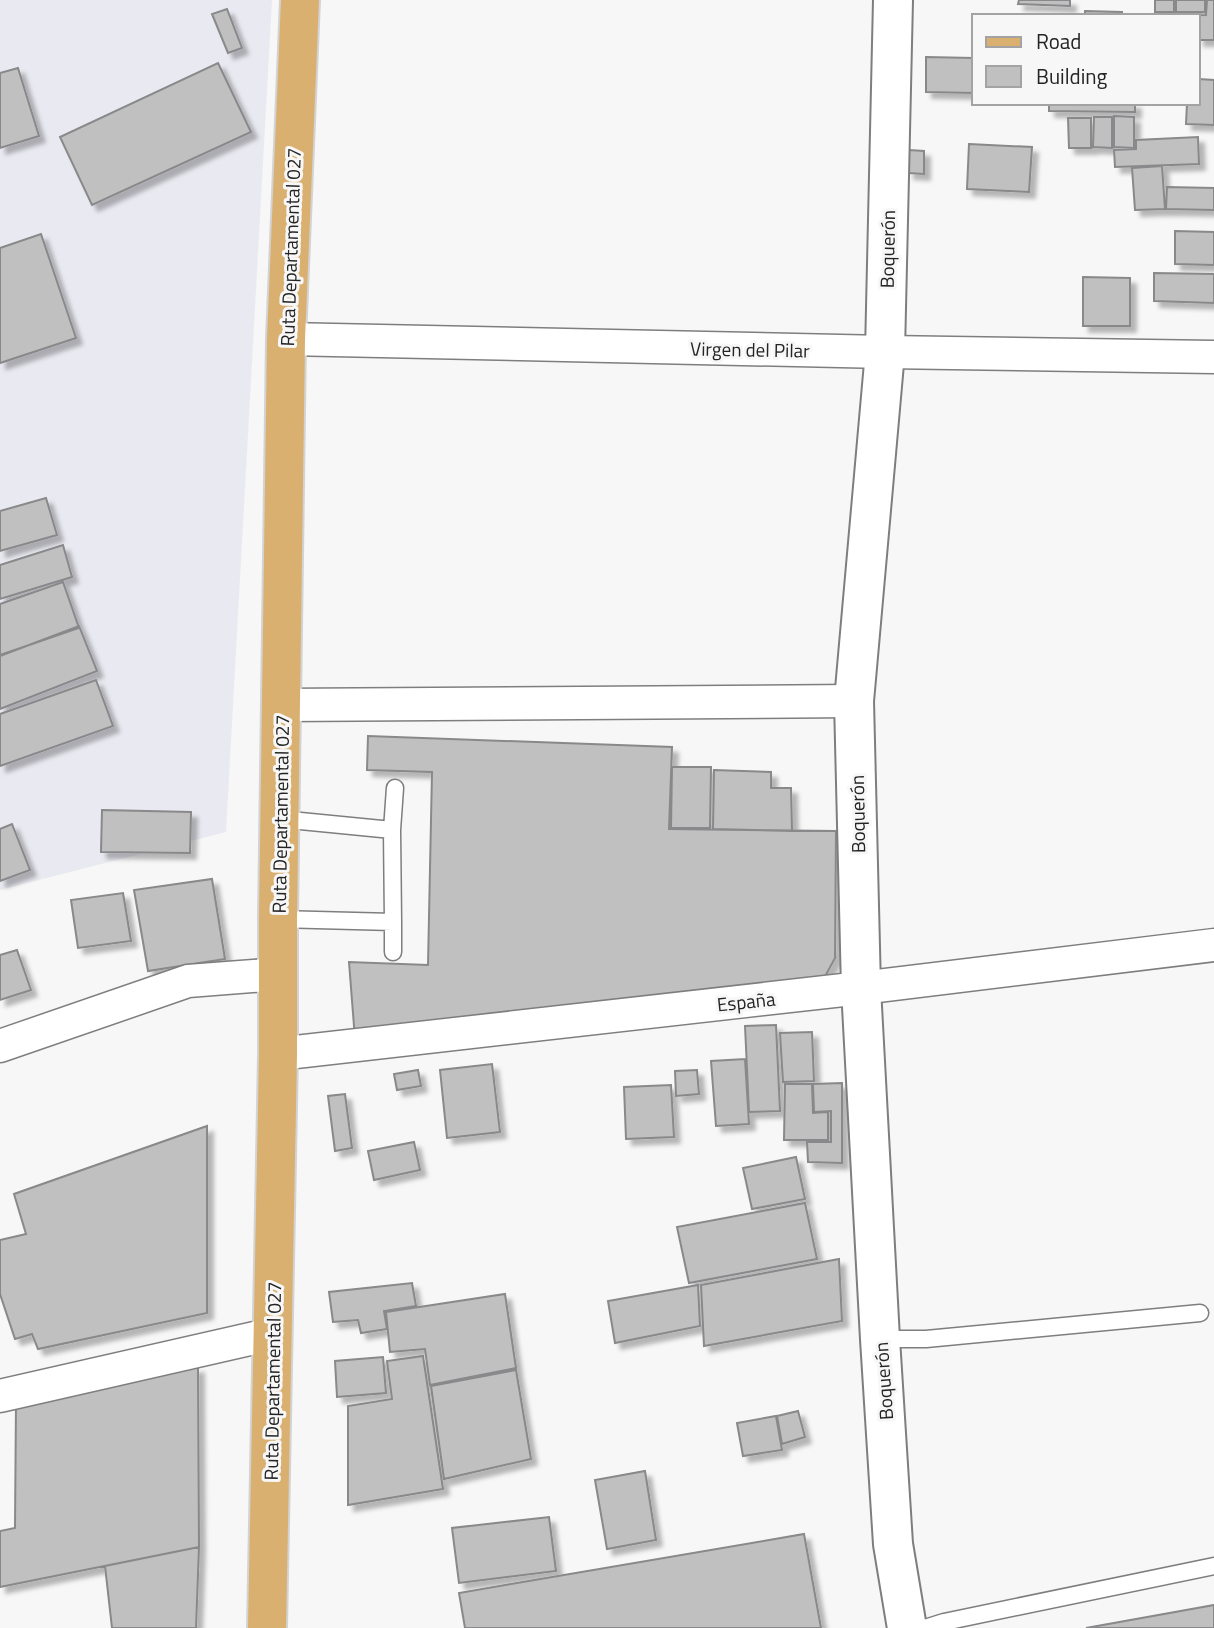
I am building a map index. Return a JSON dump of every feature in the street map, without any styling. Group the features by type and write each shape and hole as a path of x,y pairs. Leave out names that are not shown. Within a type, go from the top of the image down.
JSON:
{"main road":[{"name":"Ruta Departamental 027","path":"267,1628 278,1054 286,339 300,0"}],"street":[{"name":"Boquerón","path":"893,0 885,352 854,701 861,988 880,1339 893,1544 907,1628"},
{"name":"Virgen del Pilar","path":"286,339 1214,357"},
{"path":"282,705 854,701"},
{"name":"España","path":"278,1054 1214,945"},
{"path":"0,1045 188,981 279,974"},
{"path":"0,1396 272,1334"}],"lane":[{"path":"393,952 392,830 395,788"},
{"path":"280,819 392,830"},
{"path":"278,919 393,922"},
{"path":"880,1339 926,1339 1200,1312"},
{"path":"925,1628 1214,1566"}],"shaded area":[{"path":"0,0 272,0 226,832 0,890"}],"building":[{"path":"1019,0 1070,0 1070,6 1018,4"},
{"path":"1155,0 1174,0 1174,12 1155,12"},
{"path":"1176,0 1205,0 1205,12 1176,12"},
{"path":"1207,0 1214,0 1214,40 1200,40 1200,15 1206,15"},
{"path":"227,9 242,48 228,53 212,14"},
{"path":"1085,11 1122,12 1122,14 1085,14"},
{"path":"926,57 972,58 972,93 926,92"},
{"path":"218,63 251,132 92,205 60,137"},
{"path":"18,68 39,136 0,148 0,73"},
{"path":"1200,79 1214,80 1214,125 1186,124 1187,105 1200,105"},
{"path":"1049,105 1135,105 1135,112 1049,111"},
{"path":"1114,116 1134,117 1134,148 1114,147"},
{"path":"1094,117 1112,117 1112,148 1093,147"},
{"path":"1068,118 1091,118 1091,148 1069,148"},
{"path":"1198,137 1199,164 1115,167 1114,150 1136,149 1136,140"},
{"path":"969,144 1032,147 1029,192 967,189"},
{"path":"909,150 924,151 924,174 908,173"},
{"path":"1162,166 1165,209 1135,210 1132,168"},
{"path":"1167,187 1214,188 1214,210 1166,209"},
{"path":"1175,231 1214,232 1214,265 1175,264"},
{"path":"41,234 76,338 0,363 0,248"},
{"path":"1154,273 1214,274 1214,303 1154,301"},
{"path":"1083,277 1130,278 1130,326 1083,326"},
{"path":"46,498 57,535 0,551 0,511"},
{"path":"63,545 72,577 0,599 0,565"},
{"path":"63,582 79,628 0,655 0,604"},
{"path":"79,626 97,671 0,709 0,656"},
{"path":"96,680 113,726 0,766 0,714"},
{"path":"368,736 672,747 669,829 836,831 835,958 821,984 355,1039 349,962 428,965 432,772 367,770"},
{"path":"672,767 711,767 710,828 671,828"},
{"path":"714,770 771,772 771,788 791,788 792,831 713,829"},
{"path":"102,810 191,812 190,853 101,852"},
{"path":"12,824 30,870 0,881 0,829"},
{"path":"212,879 225,959 148,971 134,890"},
{"path":"123,893 131,941 78,948 71,900"},
{"path":"17,950 31,990 0,1000 0,955"},
{"path":"776,1025 780,1111 749,1112 745,1026"},
{"path":"812,1032 814,1081 783,1082 780,1033"},
{"path":"745,1059 749,1124 716,1126 711,1061"},
{"path":"492,1064 500,1132 447,1138 440,1070"},
{"path":"418,1070 421,1086 397,1090 394,1074"},
{"path":"697,1070 699,1094 676,1096 675,1071"},
{"path":"842,1083 842,1163 808,1162 807,1142 831,1142 831,1111 814,1112 813,1084"},
{"path":"785,1084 812,1084 813,1113 828,1112 828,1140 784,1140"},
{"path":"671,1085 674,1137 626,1139 624,1087"},
{"path":"345,1094 352,1148 335,1151 328,1096"},
{"path":"207,1126 207,1313 38,1349 32,1334 15,1339 0,1294 0,1240 26,1234 14,1194"},
{"path":"414,1142 420,1170 374,1180 368,1151"},
{"path":"796,1157 805,1199 752,1209 743,1168"},
{"path":"805,1203 817,1259 689,1283 677,1227"},
{"path":"839,1259 842,1321 704,1346 701,1285"},
{"path":"412,1283 416,1306 384,1311 387,1329 361,1333 358,1320 333,1322 329,1292"},
{"path":"698,1285 700,1326 615,1343 608,1301"},
{"path":"505,1294 516,1368 430,1385 425,1349 390,1352 386,1312"},
{"path":"423,1356 443,1489 348,1505 348,1406 392,1399 387,1361"},
{"path":"383,1357 386,1393 337,1397 335,1361"},
{"path":"198,1367 199,1547 0,1587 0,1531 15,1528 16,1401"},
{"path":"516,1370 531,1459 444,1479 431,1386"},
{"path":"798,1411 805,1437 782,1444 777,1416"},
{"path":"776,1416 782,1450 743,1456 737,1423"},
{"path":"645,1471 656,1540 607,1549 595,1480"},
{"path":"549,1517 556,1571 459,1583 452,1528"},
{"path":"804,1534 821,1628 465,1628 459,1593"},
{"path":"199,1547 196,1628 112,1628 105,1566"},
{"path":"1214,1605 1214,1628 1086,1628"}]}
